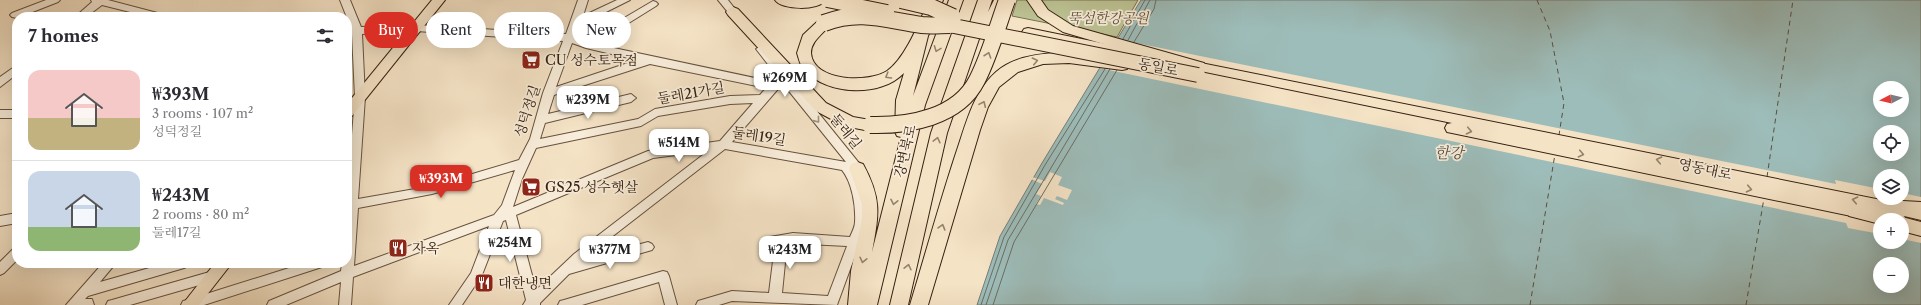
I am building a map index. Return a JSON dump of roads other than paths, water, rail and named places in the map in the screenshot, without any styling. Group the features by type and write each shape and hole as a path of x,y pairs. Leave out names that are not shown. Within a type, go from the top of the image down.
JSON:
{"highway":[{"path":"901,0 931,7 951,21"},
{"path":"936,0 920,36 905,61 892,74 877,82 848,85 821,76 809,66 804,48 813,32 824,23 842,16 863,14 924,25 951,21"},
{"name":"강변북로","path":"868,305 886,238 902,164 917,105 956,0"},
{"name":"강변북로","path":"899,305 939,133 985,0"},
{"path":"969,44 998,9 1001,0"},
{"path":"733,12 821,107 850,122 870,125 898,126 915,123 935,116 960,102 977,81 1007,0"},
{"path":"1034,0 1044,12 1068,29 1138,48 1199,71"},
{"path":"902,164 904,100 920,36"},
{"path":"919,305 952,190 974,124 989,90 1000,77 1011,69 1026,63 1054,58 1199,71"},
{"path":"853,170 866,191 870,204 870,219 860,272 856,305"},
{"path":"1855,211 1886,213 1921,209"},
{"path":"1909,226 1921,229"}],"main road":[{"path":"418,26 439,0"},
{"path":"781,0 807,4 813,4 820,0"},
{"name":"동일로","path":"827,0 951,21 1489,130"},
{"name":"동일로","path":"868,0 951,21"},
{"path":"352,107 400,48"},
{"name":"영동대로","path":"1489,130 1873,215"},
{"name":"영동대로","path":"1489,130 1886,213"},
{"name":"영동대로","path":"1909,214 1921,214"},
{"path":"1909,222 1921,225"},
{"path":"189,305 220,268"}],"street":[{"path":"23,12 55,0"},
{"path":"86,12 99,0 143,12"},
{"path":"345,0 348,12"},
{"name":"성덕정길","path":"579,12 583,0"},
{"path":"599,12 625,0"},
{"name":"둘레길","path":"723,0 853,170 860,208 861,223 832,303"},
{"path":"631,17 653,4"},
{"path":"418,28 572,39"},
{"path":"364,30 352,30 360,97 352,205 432,190 524,163"},
{"name":"성덕정길","path":"456,305 476,274 498,218 507,207 516,179 532,145 548,93 572,32"},
{"path":"599,48 774,86 786,82"},
{"path":"548,93 650,60"},
{"path":"0,83 12,73"},
{"path":"532,304 578,257 723,145 774,86"},
{"path":"540,120 631,98"},
{"name":"둘레21가길","path":"532,145 641,122 655,113 730,100 764,99"},
{"path":"0,114 12,114"},
{"name":"둘레19길","path":"273,305 347,274 498,218 652,154 723,145 845,166 853,170"},
{"path":"510,213 532,304"},
{"path":"0,221 12,219"},
{"path":"775,298 778,240 793,238 855,242"},
{"path":"565,270 648,247"},
{"path":"0,270 12,257"},
{"path":"72,305 106,268"},
{"path":"84,292 167,268"},
{"path":"189,305 305,268"},
{"path":"345,305 347,268"},
{"path":"112,305 214,276"},
{"path":"564,305 663,276 671,305"},
{"path":"702,305 732,296 832,303"},
{"path":"83,305 88,303 88,305"}],"water":[{"name":"한강","path":"1141,0 1921,0 1921,305 977,305 1000,236 1042,163"}],"place":[{"name":"CU 성수토목점","path":"531,60"},
{"name":"GS25 성수햇살","path":"531,187"},
{"name":"자옥","path":"398,248"},
{"name":"대한냉면","path":"484,283"}],"park label":[{"name":"뚝섬한강공원","path":"1108,18"}]}
